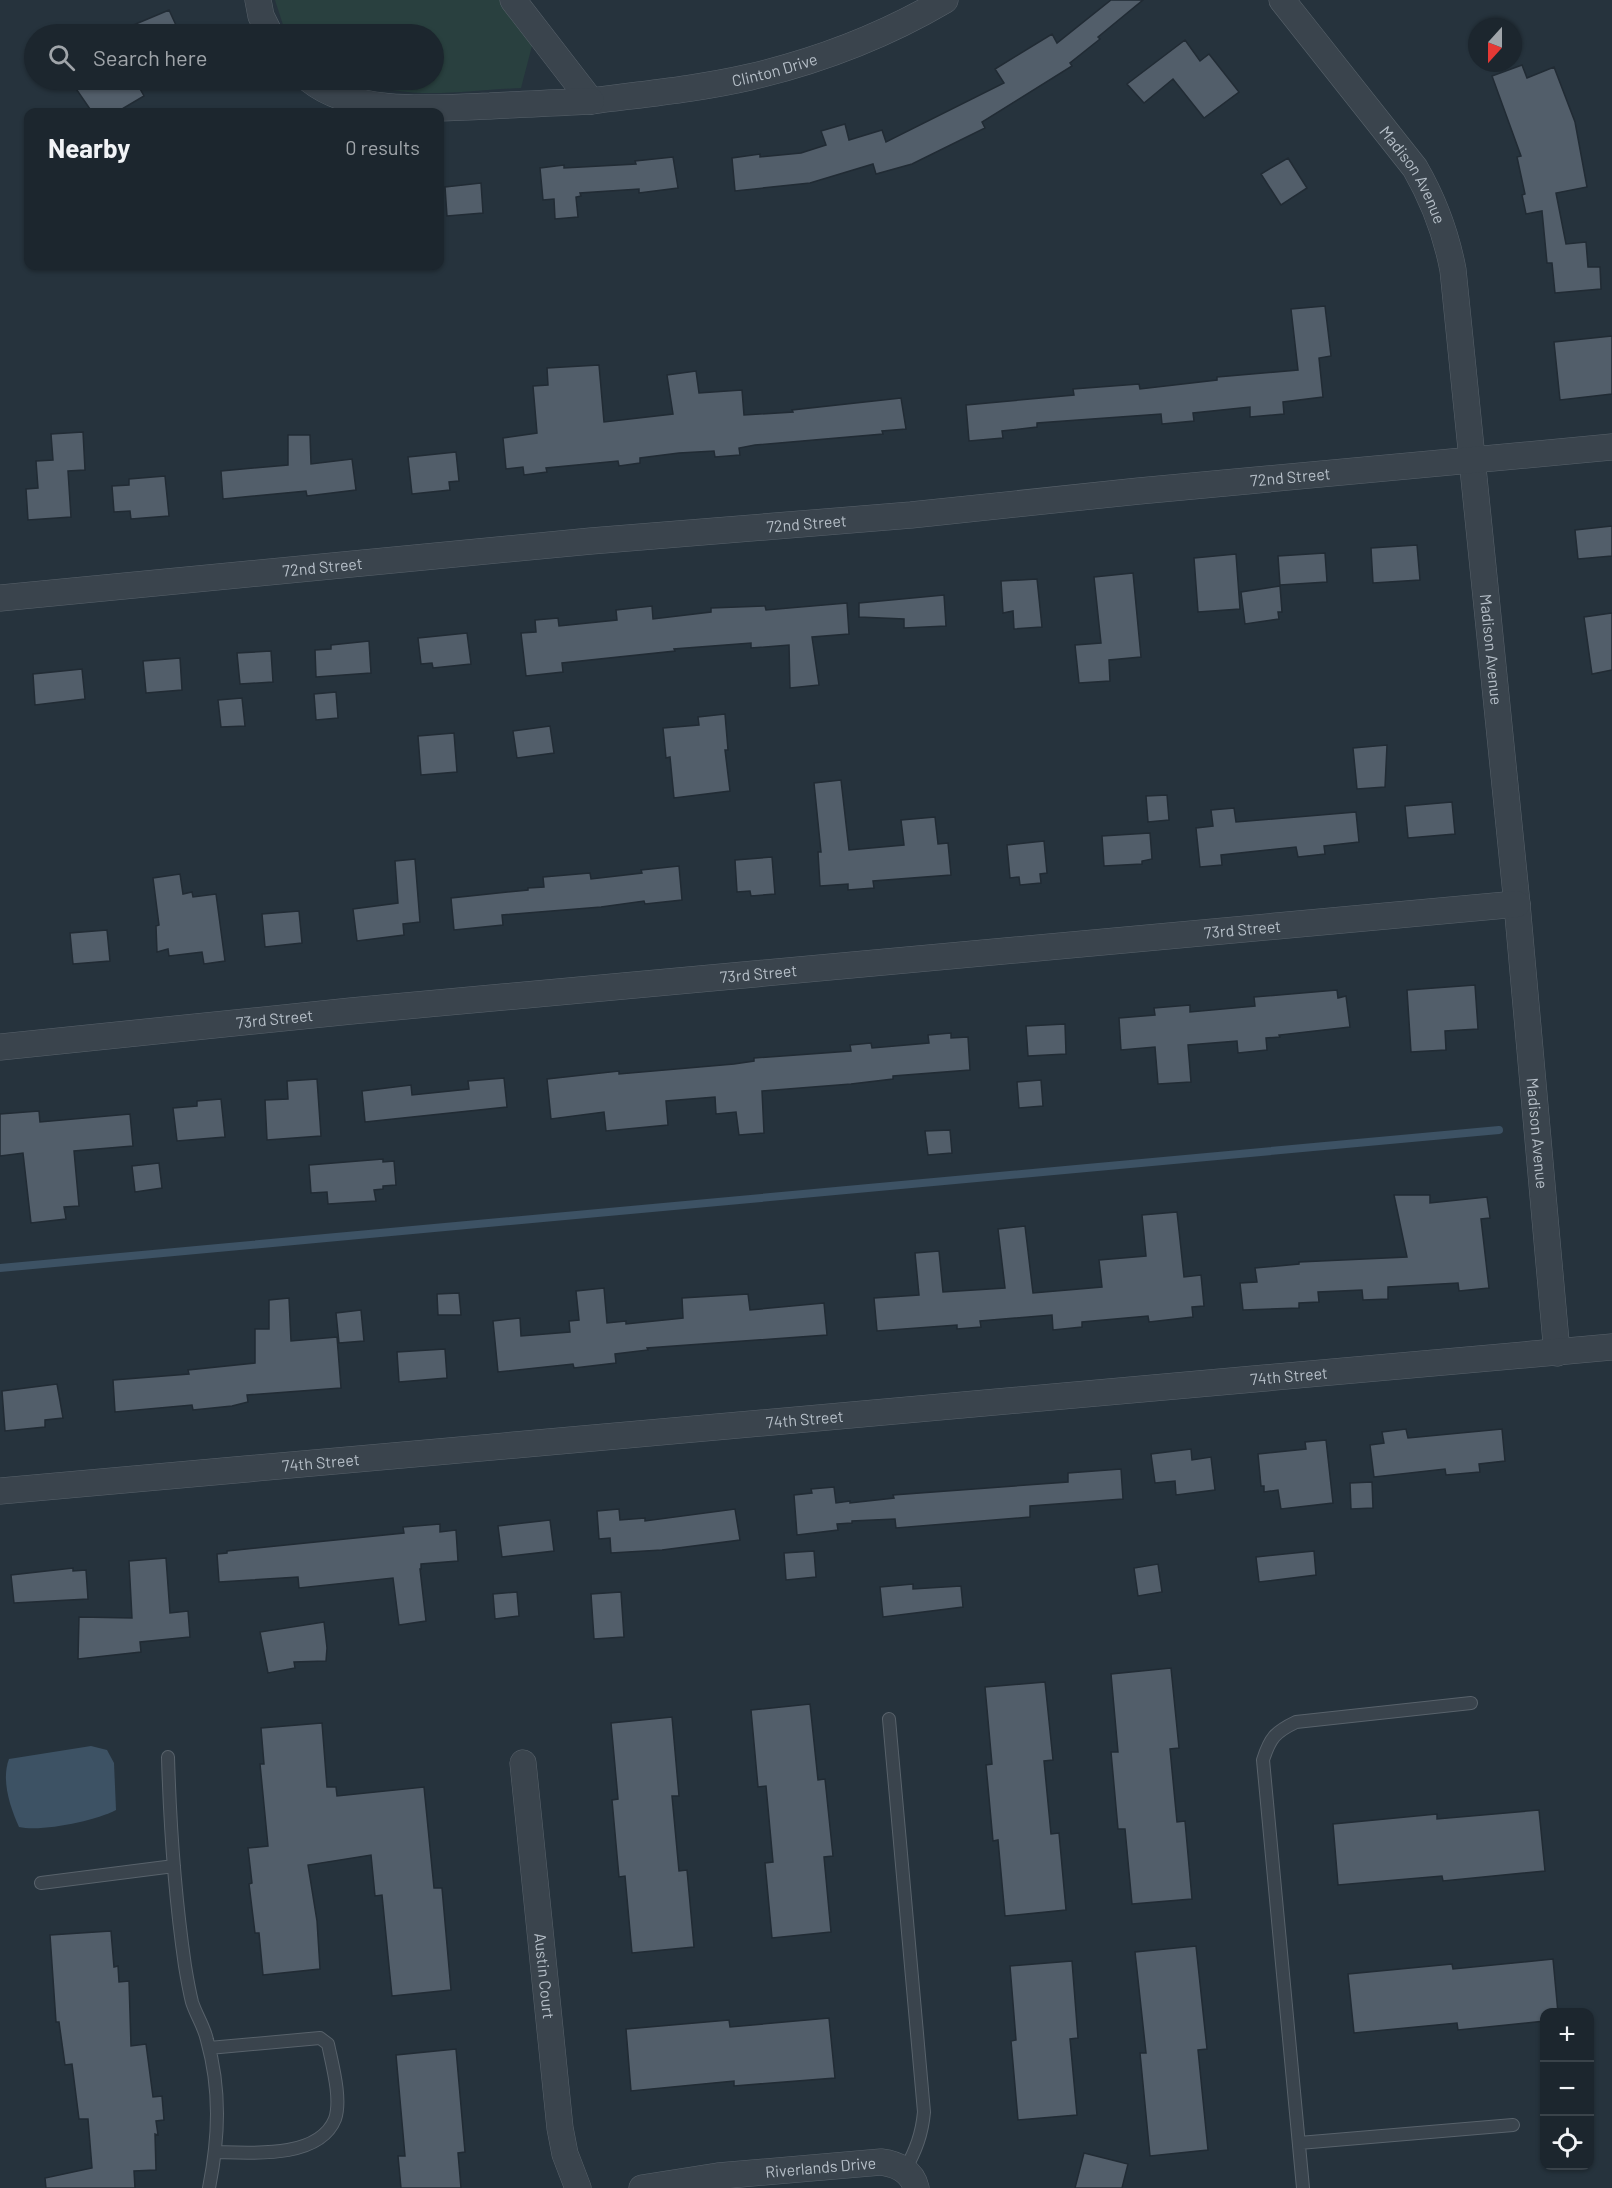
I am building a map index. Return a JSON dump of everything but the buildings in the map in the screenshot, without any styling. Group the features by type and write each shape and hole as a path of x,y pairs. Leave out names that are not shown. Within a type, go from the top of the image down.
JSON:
{"street":[{"path":"258,0 265,24"},
{"path":"513,0 591,101"},
{"name":"Clinton Drive","path":"444,108 591,101 749,78 854,46 945,0"},
{"name":"Madison Avenue","path":"1282,0 1400,146 1415,168 1436,208 1448,242 1453,270 1516,904 1557,1353"},
{"name":"Clinton Drive","path":"330,90 342,96 386,107 407,108"},
{"name":"72nd Street","path":"0,598 579,542 911,515 1139,491 1612,447"},
{"name":"73rd Street","path":"0,1047 351,1011 1516,904"},
{"name":"74th Street","path":"0,1491 1612,1347"},
{"name":"Austin Court","path":"523,1763 560,2128 565,2154 578,2188"},
{"name":"Riverlands Drive","path":"642,2188 718,2176 882,2162 895,2164 910,2179"}],"lane":[{"path":"1303,2188 1263,1760 1268,1743 1280,1730 1296,1722 1471,1703"},
{"path":"889,1719 924,2112 910,2179"},
{"path":"168,1757 170,1828 185,1966 192,2003 209,2048 217,2088 216,2152 209,2188"},
{"path":"41,1883 174,1866"},
{"path":"209,2048 320,2038 328,2044 337,2105 335,2118 327,2133 313,2144 283,2150 216,2152"},
{"path":"1299,2143 1513,2125"}],"green space":[{"path":"275,0 500,0 533,42 521,88 417,93 392,90 444,90 444,24 283,24"}],"water":[{"path":"91,1746 107,1750 114,1763 116,1810 68,1825 41,1828 19,1827 6,1784 9,1759"}],"waterway":[{"path":"0,1268 1499,1130"}]}
